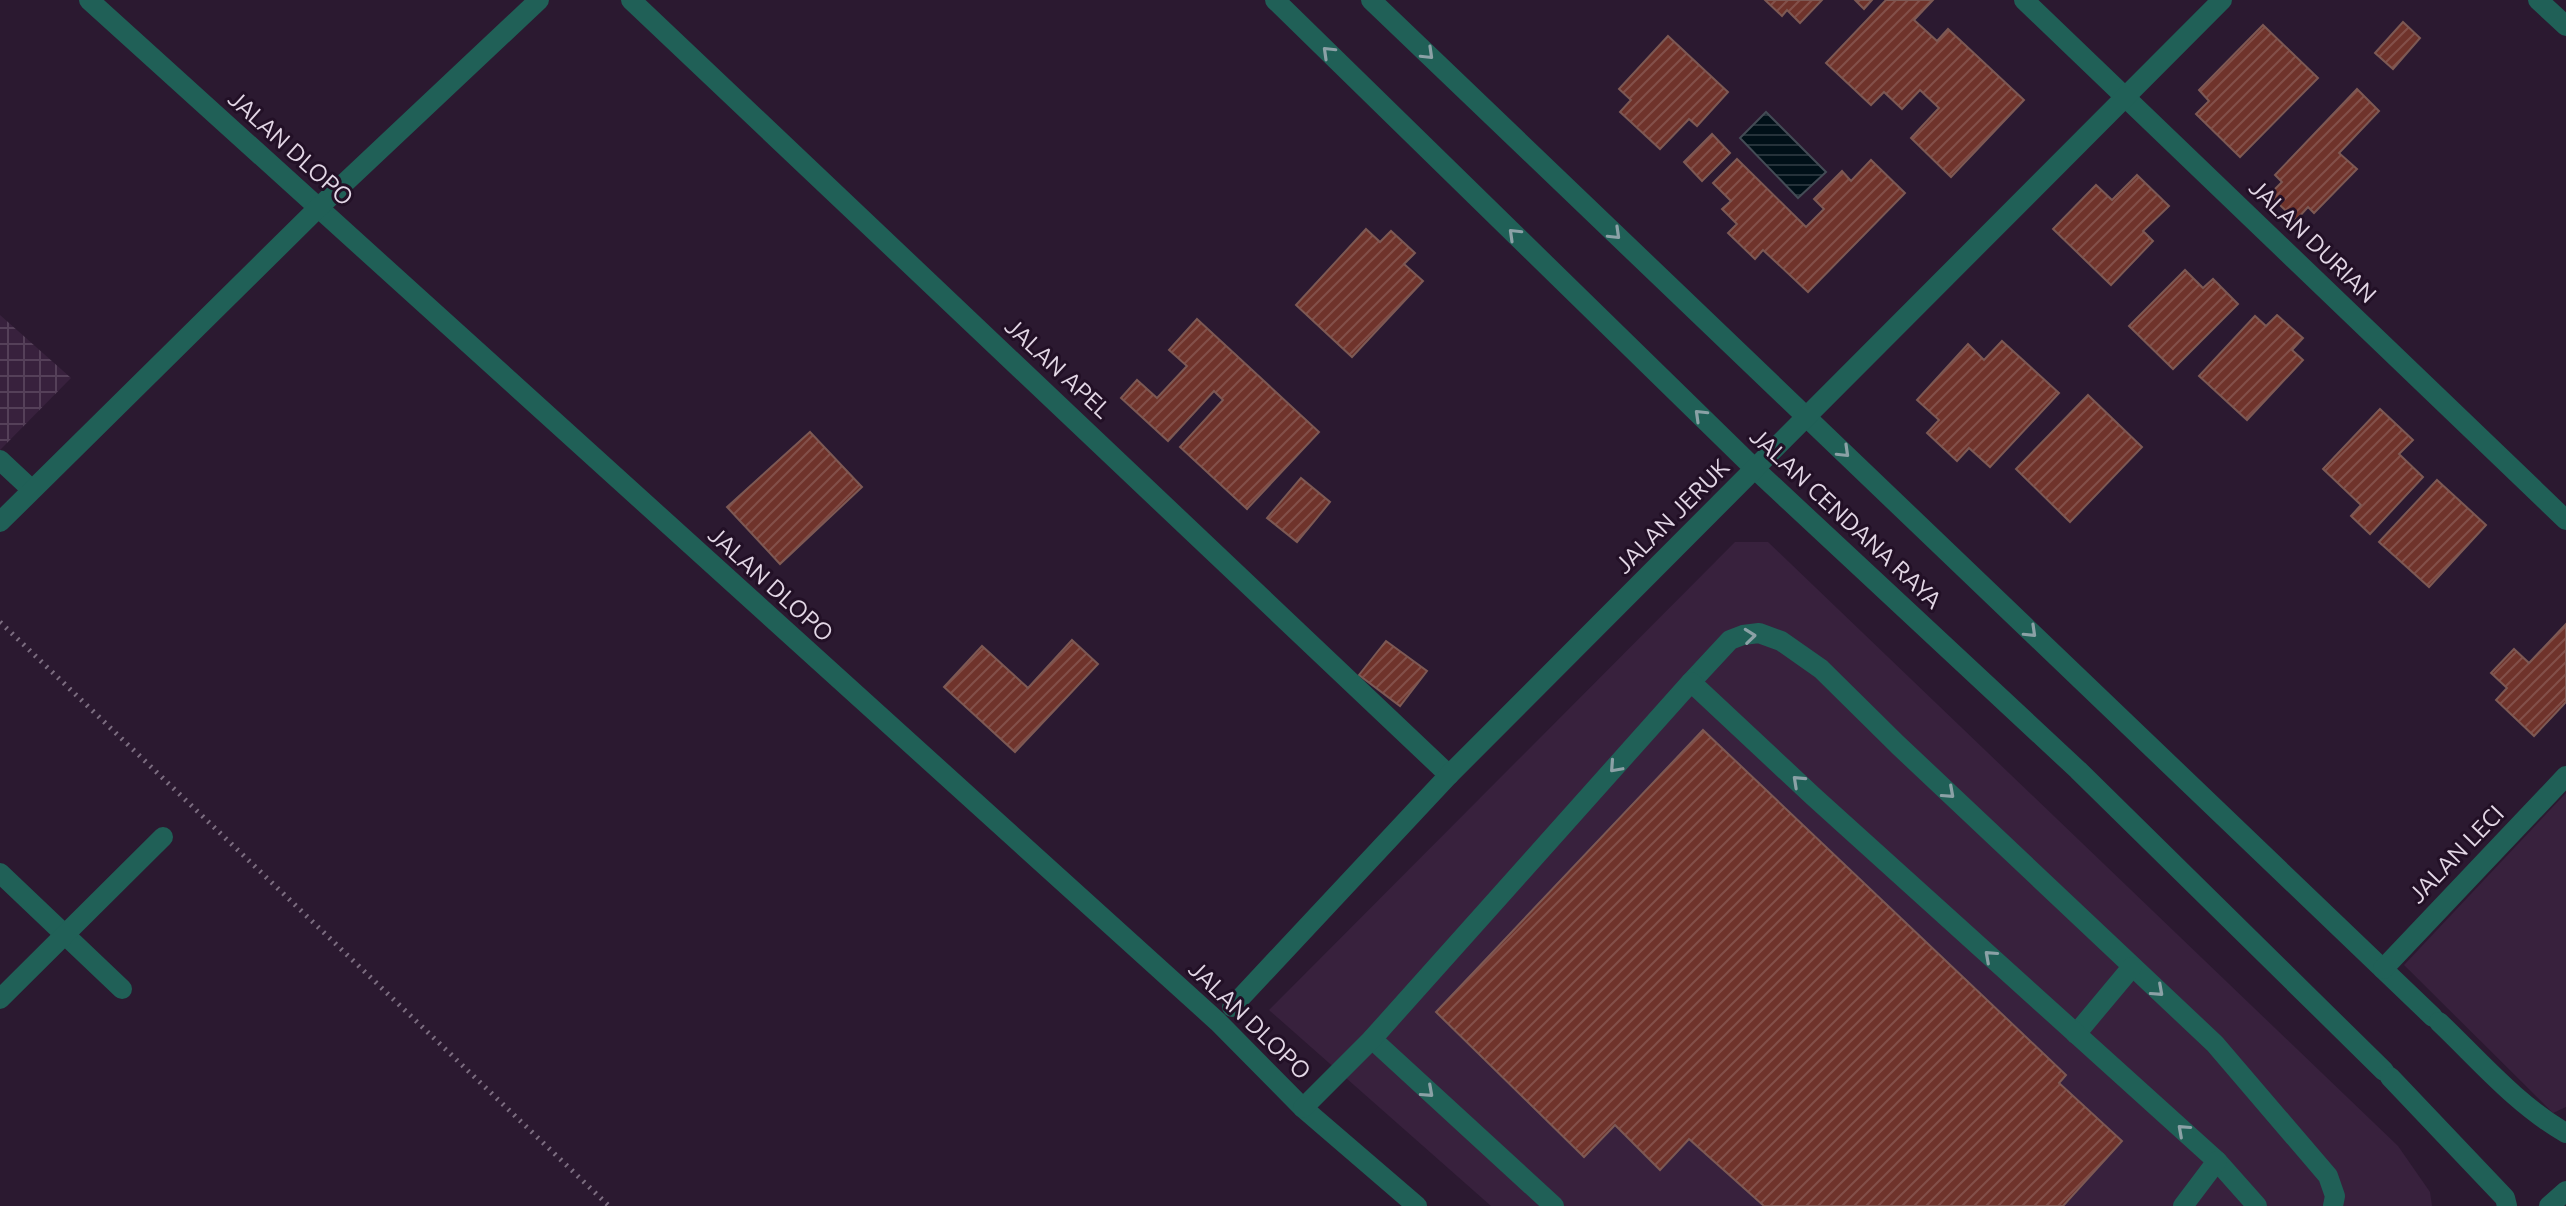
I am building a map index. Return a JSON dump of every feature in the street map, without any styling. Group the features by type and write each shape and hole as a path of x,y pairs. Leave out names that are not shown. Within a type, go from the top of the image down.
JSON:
{"street":[{"name":"JALAN DLOPO","path":"89,0 1218,1022 1303,1108 1417,1206"},
{"path":"0,522 318,208 539,0"},
{"name":"JALAN APEL","path":"631,0 1449,775"},
{"name":"JALAN CENDANA RAYA","path":"1275,0 1756,470 2078,770 2387,1074 2505,1198 2507,1206"},
{"name":"JALAN CENDANA RAYA","path":"1371,0 2519,1099 2545,1121 2566,1133"},
{"name":"JALAN DURIAN","path":"2024,0 2566,520"},
{"name":"JALAN JERUK","path":"1232,1007 1449,775 2222,0"},
{"path":"2538,0 2566,26"},
{"path":"0,460 31,489"},
{"path":"1303,1108 1372,1039 1730,640 1759,633 1781,641 1821,669 2215,1044 2328,1176 2335,1196 2333,1206"},
{"path":"1691,682 2217,1161 2257,1206"},
{"name":"JALAN LECI","path":"2383,969 2566,776"},
{"path":"0,999 163,837"},
{"path":"0,873 122,989"},
{"path":"2076,1034 2132,967"},
{"path":"1372,1039 1554,1206"},
{"path":"2183,1206 2217,1161"},
{"path":"2549,1206 2566,1191"}],"path":[{"path":"0,622 609,1206"}],"shaded area":[{"path":"1766,112 1826,172 1798,198 1740,138"},
{"path":"0,315 71,378 0,450"},
{"path":"1735,542 1768,542 2398,1146 2430,1192 2432,1206 1491,1206 1269,1010"},
{"path":"2566,793 2566,1107 2553,1113 2404,965"}],"building":[{"path":"1765,0 1822,0 1800,23 1787,10 1782,16"},
{"path":"1855,0 1872,0 1864,9"},
{"path":"1886,0 1933,0 1914,20 1937,41 1948,29 2024,100 1951,177 1911,138 1939,108 1920,90 1902,109 1884,92 1871,105 1826,63"},
{"path":"2403,22 2420,38 2393,69 2375,53"},
{"path":"2263,25 2318,78 2240,157 2196,114 2209,101 2199,90"},
{"path":"1668,36 1728,92 1697,126 1689,119 1660,149 1620,112 1631,100 1619,89"},
{"path":"2357,89 2379,111 2339,153 2357,169 2314,213 2308,207 2296,220 2269,195 2282,182 2275,175"},
{"path":"1712,134 1730,153 1702,181 1684,162"},
{"path":"1737,159 1806,227 1824,209 1814,199 1842,171 1851,181 1871,160 1905,193 1808,292 1763,250 1755,259 1728,233 1737,224 1722,209 1731,201 1713,183"},
{"path":"2137,175 2169,206 2143,231 2153,241 2111,285 2053,229 2096,185 2112,200"},
{"path":"1366,229 1380,242 1391,231 1415,253 1404,264 1423,281 1352,357 1296,305"},
{"path":"2185,270 2203,288 2213,279 2238,304 2173,369 2129,326"},
{"path":"2277,315 2303,338 2292,350 2303,360 2247,420 2199,376 2255,316 2266,326"},
{"path":"1197,319 1319,432 1247,509 1180,447 1223,400 1214,391 1168,441 1121,398 1137,380 1157,398 1187,366 1169,350"},
{"path":"2002,341 2059,393 1990,467 1969,448 1957,461 1927,433 1939,420 1917,400 1968,344 1984,360"},
{"path":"2088,395 2142,447 2070,522 2016,469"},
{"path":"2380,409 2413,440 2399,454 2423,477 2370,534 2351,516 2361,505 2323,469"},
{"path":"810,432 862,487 780,564 727,507"},
{"path":"1301,478 1330,502 1297,542 1267,518"},
{"path":"2437,480 2486,525 2429,587 2379,542"},
{"path":"2566,624 2566,702 2534,736 2496,700 2507,688 2491,673 2514,649 2529,663"},
{"path":"1072,640 1098,664 1015,752 944,687 982,646 1028,688"},
{"path":"1386,641 1427,671 1400,706 1359,675"},
{"path":"1703,730 2066,1075 2059,1083 2122,1141 2063,1206 1764,1206 1689,1139 1660,1170 1615,1125 1584,1157 1436,1012"}]}
